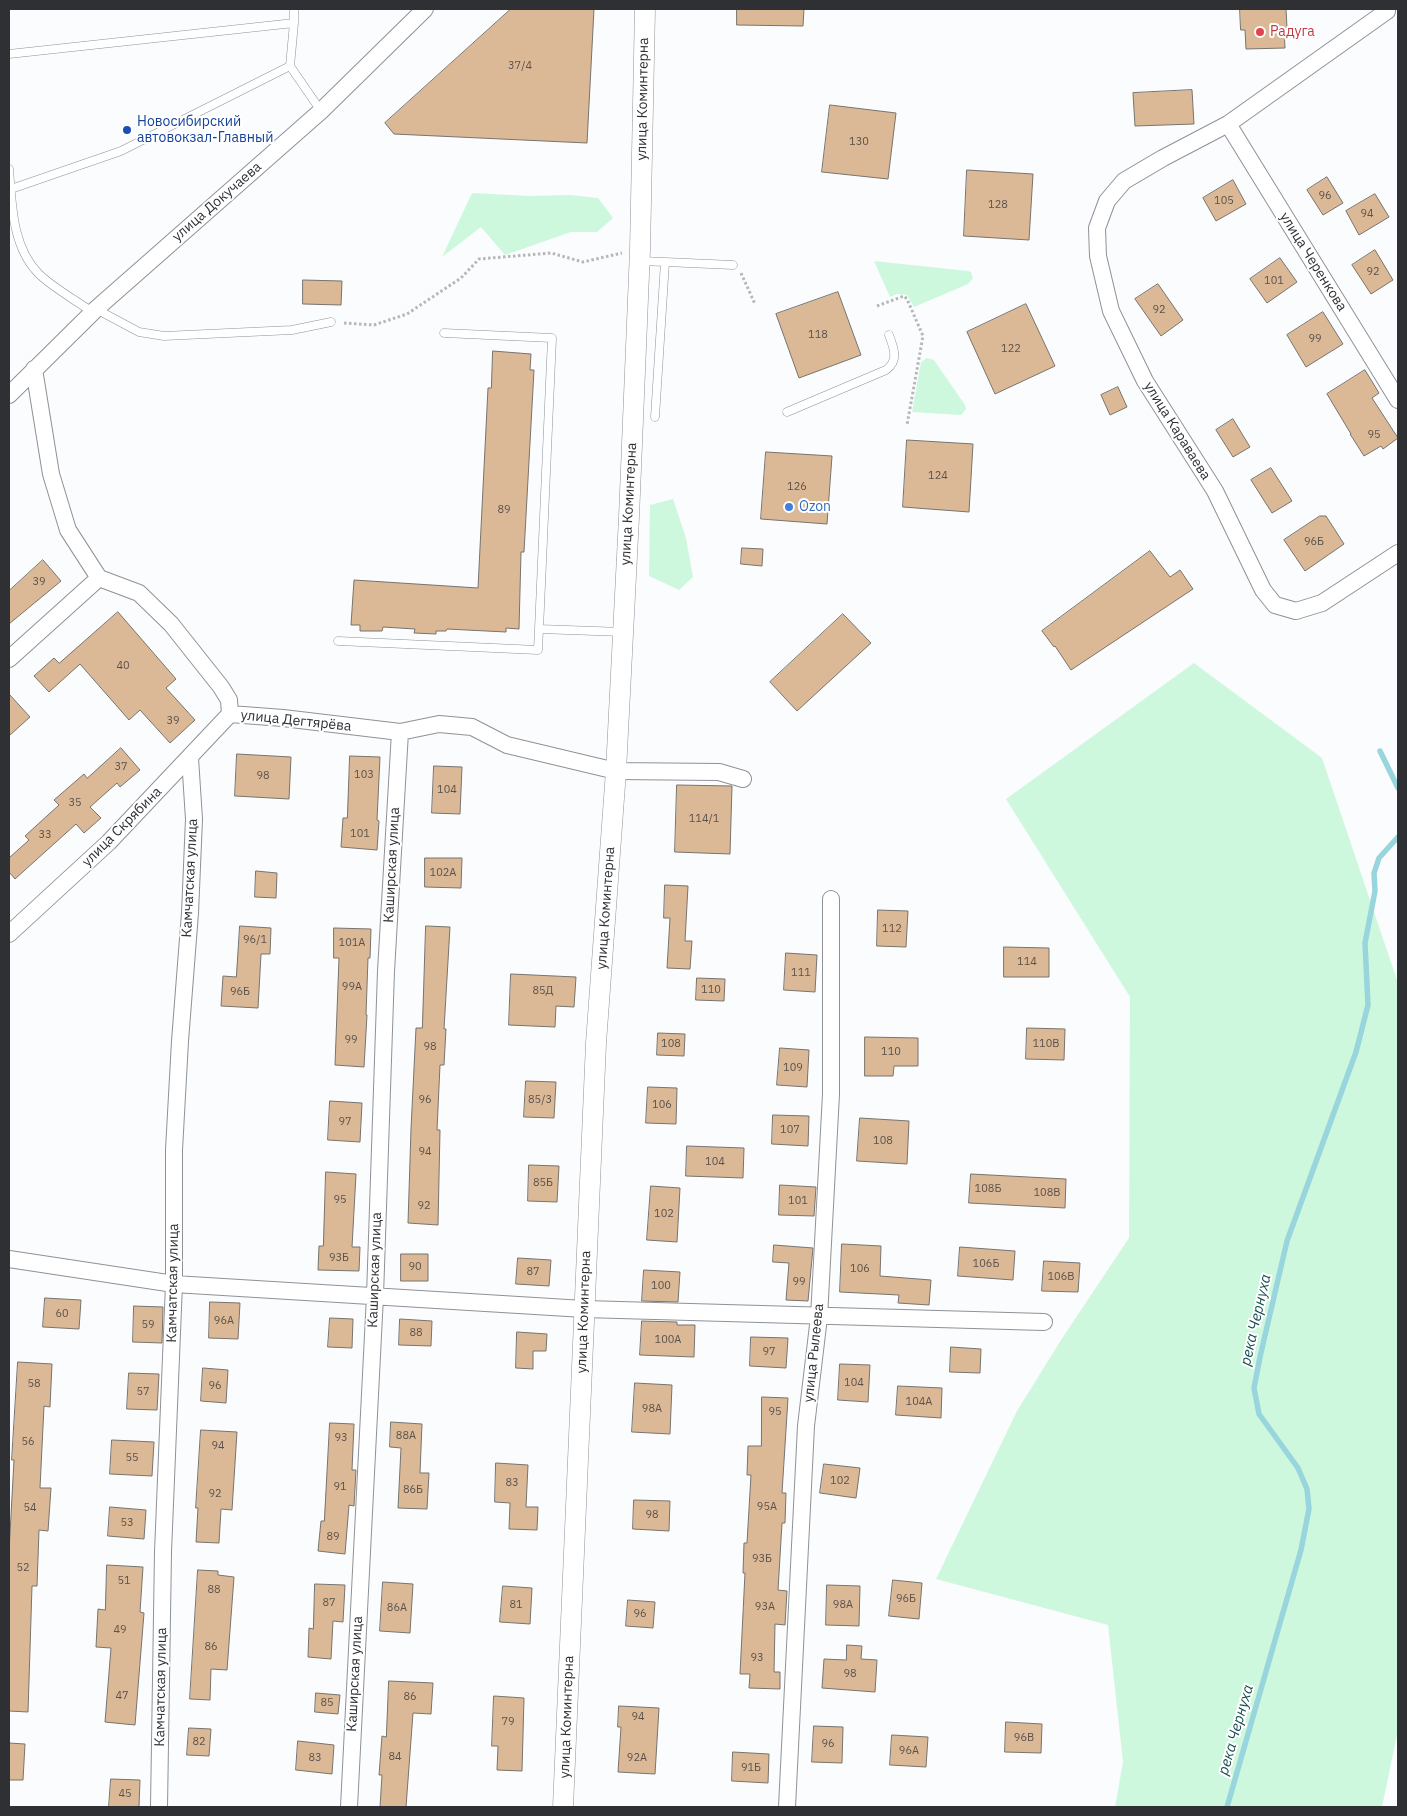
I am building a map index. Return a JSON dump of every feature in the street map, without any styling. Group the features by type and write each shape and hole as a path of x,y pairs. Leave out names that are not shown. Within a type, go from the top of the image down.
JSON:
{"street":[{"name":"улица Докучаева","path":"9,394 94,311 321,111 425,9"},
{"name":"улица Коминтерна","path":"563,1807 596,1043 616,771 623,632 639,255 645,9"},
{"path":"1228,124 1388,9"},
{"name":"улица Караваева","path":"1228,124 1124,181 1107,201 1097,228 1098,256 1111,311 1145,381 1215,491 1263,590 1275,605 1296,611 1322,603 1398,553"},
{"name":"улица Черенкова","path":"1228,124 1398,400"},
{"path":"9,659 99,578 68,530 50,474 34,369"},
{"name":"улица Дегтярёва","path":"99,578 139,593 171,624 221,687 229,700 230,714 283,718 400,732 438,724 472,727 507,745 616,771 719,772 743,779"},
{"name":"улица Скрябина","path":"9,934 109,842 230,714"},
{"name":"Каширская улица","path":"349,1807 375,1296 386,972 400,732"},
{"name":"Камчатская улица","path":"159,1807 163,1552 174,1284 174,1150 190,913 194,819 190,758"},
{"name":"улица Рылеева","path":"787,1807 806,1426 819,1317 831,1094 831,899"},
{"path":"9,1259 174,1284 584,1309 1044,1322"}],"lane":[{"path":"294,9 290,66 321,111"},
{"path":"9,54 294,23"},
{"path":"11,189 120,151 290,66"},
{"path":"9,168 12,210 22,251 39,274 94,311 139,332 164,336 292,330 331,322"},
{"path":"639,255 664,262 733,265"},
{"path":"655,417 664,262"},
{"path":"338,641 538,650 552,338 444,333"},
{"path":"787,412 886,370 891,366 895,356 895,349 889,335"},
{"path":"539,629 623,632"}],"path":[{"path":"331,322 374,325 407,314 461,278 479,259 551,253 583,262 639,255"},
{"path":"733,265 743,276 755,304"},
{"path":"877,306 904,296 923,336 907,425"}],"green space":[{"path":"472,193 529,196 570,195 598,198 613,218 597,232 571,232 505,255 481,227 442,257"},
{"path":"874,261 968,271 971,272 973,278 968,284 914,307 907,295 897,294 890,297"},
{"path":"927,358 934,360 965,405 966,409 961,415 912,412 921,362"},
{"path":"673,499 686,538 693,577 679,590 649,576 650,505"},
{"path":"1194,663 1322,758 1398,983 1398,1730 1382,1807 1115,1807 1123,1762 1108,1625 936,1579 1017,1411 1061,1340 1129,1238 1130,997 1006,799"}],"building":[{"path":"511,9 594,9 587,143 394,134 385,123"},
{"path":"737,9 804,9 803,26 737,25"},
{"path":"1240,9 1286,9 1287,28 1284,28 1285,48 1246,49 1245,30 1241,30"},
{"path":"1192,90 1194,124 1135,126 1133,93"},
{"path":"830,105 896,113 888,179 822,172"},
{"path":"967,170 1033,174 1029,240 964,236"},
{"path":"1327,177 1343,203 1323,215 1307,190"},
{"path":"1233,180 1246,204 1216,221 1203,198"},
{"path":"1375,194 1389,217 1359,235 1346,211"},
{"path":"1375,250 1393,280 1371,294 1352,265"},
{"path":"1280,258 1297,282 1267,303 1250,279"},
{"path":"303,280 342,281 341,305 303,304"},
{"path":"1158,284 1183,320 1161,336 1135,299"},
{"path":"838,292 861,355 799,378 776,314"},
{"path":"1026,304 1055,366 995,394 967,332"},
{"path":"1323,312 1343,344 1306,367 1287,335"},
{"path":"493,351 531,354 530,370 534,370 524,552 521,552 519,629 506,628 506,632 447,629 446,631 436,631 436,634 414,633 415,629 383,627 382,631 360,631 360,625 351,625 354,580 478,588 488,388 491,388"},
{"path":"1365,370 1379,393 1372,398 1398,438 1383,449 1381,446 1364,456 1327,394"},
{"path":"1118,387 1127,407 1110,415 1101,395"},
{"path":"1233,419 1250,447 1233,457 1216,430"},
{"path":"907,440 973,444 969,512 903,507"},
{"path":"766,452 832,456 827,524 761,519"},
{"path":"1271,468 1292,501 1272,513 1251,480"},
{"path":"1320,516 1326,516 1344,544 1305,571 1284,540"},
{"path":"742,548 763,549 762,566 741,564"},
{"path":"1150,551 1170,577 1180,570 1193,589 1071,670 1042,631"},
{"path":"43,560 61,581 9,624 9,591"},
{"path":"118,612 176,679 166,688 195,720 170,743 140,710 129,720 80,664 49,692 34,676 54,658 59,663"},
{"path":"843,614 871,643 797,711 770,682"},
{"path":"9,694 30,717 9,736"},
{"path":"121,748 140,770 120,787 117,783 90,807 101,818 84,833 76,824 15,879 9,872 9,858 29,840 25,836 59,805 54,800 84,774 87,778"},
{"path":"237,754 291,757 289,799 235,796"},
{"path":"350,756 380,757 377,850 341,847 343,818 347,818"},
{"path":"434,766 462,767 460,814 432,813"},
{"path":"677,785 732,786 730,854 675,852"},
{"path":"425,858 462,858 461,888 425,887"},
{"path":"256,871 277,873 276,898 255,897"},
{"path":"665,885 688,886 685,941 692,941 690,969 667,968 670,918 664,918"},
{"path":"878,910 908,911 906,947 877,946"},
{"path":"240,926 271,928 270,954 261,954 258,1008 221,1006 223,976 236,977"},
{"path":"426,926 450,927 444,1029 446,1029 444,1065 440,1065 437,1130 440,1130 438,1225 408,1223 416,1028 422,1028"},
{"path":"334,928 371,929 370,958 368,958 364,1067 335,1065 339,958 334,958"},
{"path":"1004,947 1049,948 1049,977 1004,977"},
{"path":"786,953 817,955 815,992 784,990"},
{"path":"511,974 576,977 574,1007 556,1006 555,1027 509,1025"},
{"path":"697,978 725,979 724,1001 696,1000"},
{"path":"1027,1028 1065,1029 1064,1060 1026,1059"},
{"path":"658,1033 685,1034 684,1056 657,1055"},
{"path":"865,1037 918,1038 918,1066 894,1066 893,1076 865,1076"},
{"path":"780,1048 809,1050 807,1087 777,1085"},
{"path":"526,1081 556,1082 554,1118 524,1117"},
{"path":"648,1087 677,1088 676,1124 646,1123"},
{"path":"330,1101 362,1103 360,1142 328,1140"},
{"path":"773,1115 809,1116 808,1146 772,1144"},
{"path":"860,1118 909,1121 907,1164 857,1161"},
{"path":"687,1146 744,1148 743,1178 686,1176"},
{"path":"529,1165 559,1166 557,1202 528,1201"},
{"path":"326,1172 356,1174 352,1247 360,1247 359,1271 318,1270 319,1246 323,1246"},
{"path":"971,1174 1066,1179 1065,1208 969,1203"},
{"path":"780,1185 816,1187 814,1216 779,1215"},
{"path":"651,1186 680,1188 677,1242 647,1240"},
{"path":"842,1244 881,1246 880,1276 931,1280 929,1305 898,1303 899,1295 840,1292"},
{"path":"774,1245 813,1248 808,1301 786,1300 789,1263 773,1262"},
{"path":"960,1247 1015,1251 1013,1280 958,1276"},
{"path":"401,1254 428,1254 428,1281 401,1281"},
{"path":"518,1258 551,1260 549,1286 516,1284"},
{"path":"1044,1261 1080,1263 1078,1292 1042,1291"},
{"path":"644,1270 680,1272 678,1302 642,1301"},
{"path":"45,1298 81,1300 79,1329 43,1327"},
{"path":"210,1302 240,1303 238,1339 209,1338"},
{"path":"134,1306 163,1307 162,1343 133,1342"},
{"path":"330,1318 353,1319 352,1348 328,1347"},
{"path":"400,1319 432,1321 431,1346 399,1345"},
{"path":"642,1321 677,1322 677,1325 695,1325 694,1357 640,1355"},
{"path":"517,1332 547,1334 546,1351 533,1351 533,1369 516,1368"},
{"path":"751,1337 788,1338 786,1368 750,1366"},
{"path":"951,1347 981,1349 980,1373 950,1372"},
{"path":"18,1362 52,1364 50,1407 44,1406 40,1488 51,1488 48,1531 39,1530 37,1586 32,1586 28,1712 9,1711 9,1552"},
{"path":"840,1364 870,1365 868,1402 838,1400"},
{"path":"203,1368 228,1370 226,1403 201,1401"},
{"path":"129,1373 159,1374 157,1410 127,1409"},
{"path":"635,1383 672,1385 670,1434 632,1432"},
{"path":"898,1386 942,1388 941,1418 896,1415"},
{"path":"762,1397 788,1398 782,1493 786,1493 785,1523 782,1523 778,1590 787,1591 785,1625 775,1624 774,1672 780,1672 780,1689 749,1688 750,1674 740,1674 745,1573 743,1573 744,1543 747,1543 751,1475 747,1475 748,1446 761,1446"},
{"path":"391,1422 422,1424 420,1473 429,1473 427,1509 398,1508 401,1448 390,1447"},
{"path":"330,1423 354,1424 352,1470 356,1470 354,1506 349,1505 345,1554 318,1551 321,1521 324,1521"},
{"path":"201,1430 237,1432 232,1510 221,1509 219,1543 196,1542 198,1508 196,1508"},
{"path":"112,1440 154,1442 152,1476 110,1474"},
{"path":"496,1463 528,1465 526,1507 538,1507 537,1530 509,1529 510,1503 495,1502"},
{"path":"824,1464 860,1468 856,1498 820,1493"},
{"path":"634,1500 670,1501 669,1531 633,1529"},
{"path":"110,1507 146,1510 144,1539 108,1536"},
{"path":"107,1565 143,1567 140,1612 144,1613 135,1725 105,1722 111,1648 96,1647 98,1609 105,1610"},
{"path":"198,1570 218,1571 218,1575 234,1577 227,1670 211,1669 210,1700 190,1699"},
{"path":"893,1580 922,1583 919,1619 889,1616"},
{"path":"383,1582 413,1584 410,1633 380,1631"},
{"path":"315,1584 345,1585 343,1622 333,1621 331,1659 308,1657 309,1628 313,1629"},
{"path":"827,1585 860,1586 859,1626 826,1625"},
{"path":"503,1586 532,1588 530,1624 500,1622"},
{"path":"628,1600 655,1602 653,1628 626,1626"},
{"path":"847,1645 862,1646 861,1659 877,1660 875,1692 822,1688 824,1659 846,1660"},
{"path":"389,1681 433,1683 431,1714 413,1713 406,1807 380,1807 382,1775 379,1775 382,1736 386,1737"},
{"path":"316,1693 340,1695 338,1714 315,1712"},
{"path":"494,1696 524,1698 522,1771 497,1770 498,1746 492,1746"},
{"path":"619,1706 659,1708 655,1774 618,1772 621,1727 618,1727"},
{"path":"1006,1722 1042,1724 1041,1753 1005,1752"},
{"path":"814,1726 843,1727 842,1763 812,1762"},
{"path":"189,1728 211,1729 209,1756 187,1755"},
{"path":"892,1735 928,1737 926,1767 890,1765"},
{"path":"298,1741 334,1745 332,1774 296,1770"},
{"path":"9,1743 25,1744 23,1780 9,1780"},
{"path":"733,1752 769,1754 768,1783 732,1781"},
{"path":"111,1779 140,1780 139,1807 109,1807"}],"waterway":[{"name":"река Чернуха","path":"1380,751 1398,788"},
{"name":"река Чернуха","path":"1227,1807 1301,1550 1309,1509 1307,1489 1298,1468 1259,1414 1254,1388 1287,1241 1356,1052 1368,1005 1365,943 1375,891 1374,873 1379,858 1398,837"}],"place":[{"name":"Радуга","path":"1260,32"},
{"name":"Новосибирский автовокзал-Главный","path":"127,130"},
{"name":"Ozon","path":"789,507"}]}
